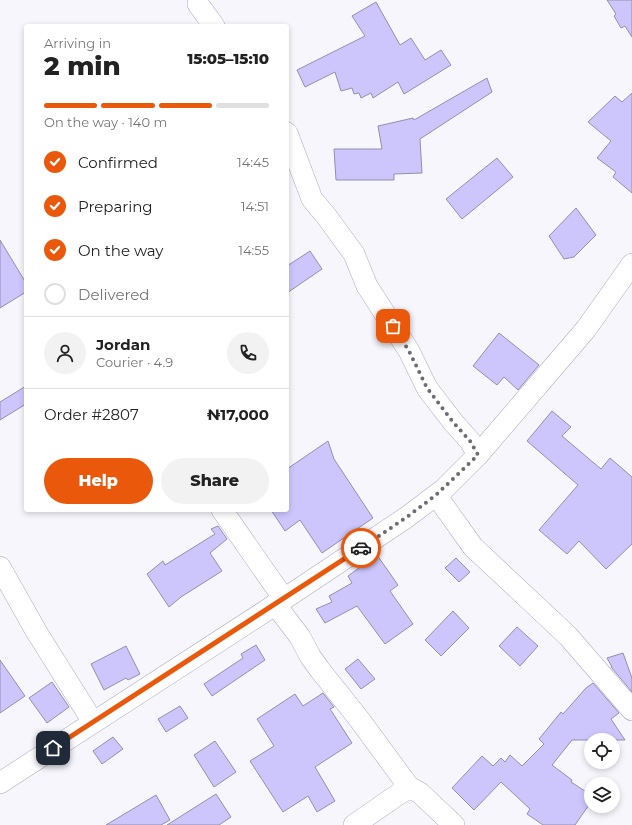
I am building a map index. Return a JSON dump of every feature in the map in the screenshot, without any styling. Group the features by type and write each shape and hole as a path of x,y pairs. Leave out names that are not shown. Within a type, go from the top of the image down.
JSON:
{"street":[{"path":"198,4 213,24"},
{"path":"289,138 312,199 354,254 367,286 409,351 427,388 453,422 470,441 478,455"},
{"path":"0,783 280,601 407,517 436,495 478,455 586,329 632,264"},
{"path":"436,495 473,547 568,636 632,710"},
{"path":"223,512 280,601 310,656 320,670 359,719 409,787 420,793 454,825"},
{"path":"0,567 36,631 93,722"},
{"path":"354,825 409,787"}],"building":[{"path":"607,0 632,0 632,37 625,26 621,28 614,16 616,14"},
{"path":"376,2 400,45 411,38 425,60 441,50 451,65 404,94 398,82 373,98 371,93 361,98 359,93 354,94 352,88 341,91 335,72 305,87 297,70 365,36 352,16"},
{"path":"487,78 492,92 420,139 422,173 394,174 394,180 336,180 334,149 382,149 378,126 413,118 414,120"},
{"path":"632,93 632,193 613,177 616,172 597,158 611,141 588,122 615,96 622,102"},
{"path":"497,158 513,177 462,219 446,199"},
{"path":"576,208 596,235 574,257 564,259 549,236"},
{"path":"0,240 24,280 24,293 0,308"},
{"path":"310,251 322,269 289,292 289,265"},
{"path":"499,333 539,365 518,390 504,377 497,385 473,366"},
{"path":"24,387 24,405 0,420 0,402"},
{"path":"552,411 571,427 562,436 601,469 610,458 632,477 632,544 606,569 579,541 567,554 539,530 578,485 527,441"},
{"path":"328,441 334,459 373,518 322,553 300,520 285,531 272,512 289,512 289,468"},
{"path":"218,526 227,539 210,553 222,571 181,597 169,607 147,574 163,561 165,565 215,534 211,529"},
{"path":"377,555 398,585 390,591 413,624 385,644 357,606 325,623 316,609 332,602 329,596 352,583 348,576"},
{"path":"456,558 470,572 459,582 445,568"},
{"path":"453,611 469,628 441,656 425,640"},
{"path":"517,627 538,646 520,666 499,646"},
{"path":"256,645 265,660 212,696 204,684 243,658 241,654"},
{"path":"126,646 140,674 128,680 126,678 104,690 91,664"},
{"path":"623,653 632,678 632,692 611,667 607,658"},
{"path":"358,659 375,679 361,689 345,669"},
{"path":"0,660 25,696 0,713"},
{"path":"52,682 69,707 47,723 29,698"},
{"path":"593,683 619,713 611,719 625,740 620,740 620,733 584,733 584,740 572,740 552,765 572,780 571,782 584,790 584,812 575,825 543,825 527,814 530,809 501,782 474,810 452,788 482,756 493,766 501,758 505,762 510,755 522,766 544,744 539,739 561,712 563,714 586,688"},
{"path":"323,693 334,707 330,709 352,743 315,767 335,801 317,812 308,796 283,812 250,761 274,746 257,719 295,694 303,706"},
{"path":"180,706 188,718 166,732 158,719"},
{"path":"113,737 123,749 102,764 93,751"},
{"path":"215,741 236,772 214,787 194,755"},
{"path":"216,794 231,817 219,825 167,825"},
{"path":"156,795 170,820 161,825 106,825"}],"way so far":[{"path":"361,548 407,517 444,489 478,455 470,441 453,422 427,388 409,351 393,326"}],"route":[{"path":"53,748 361,548"}]}
